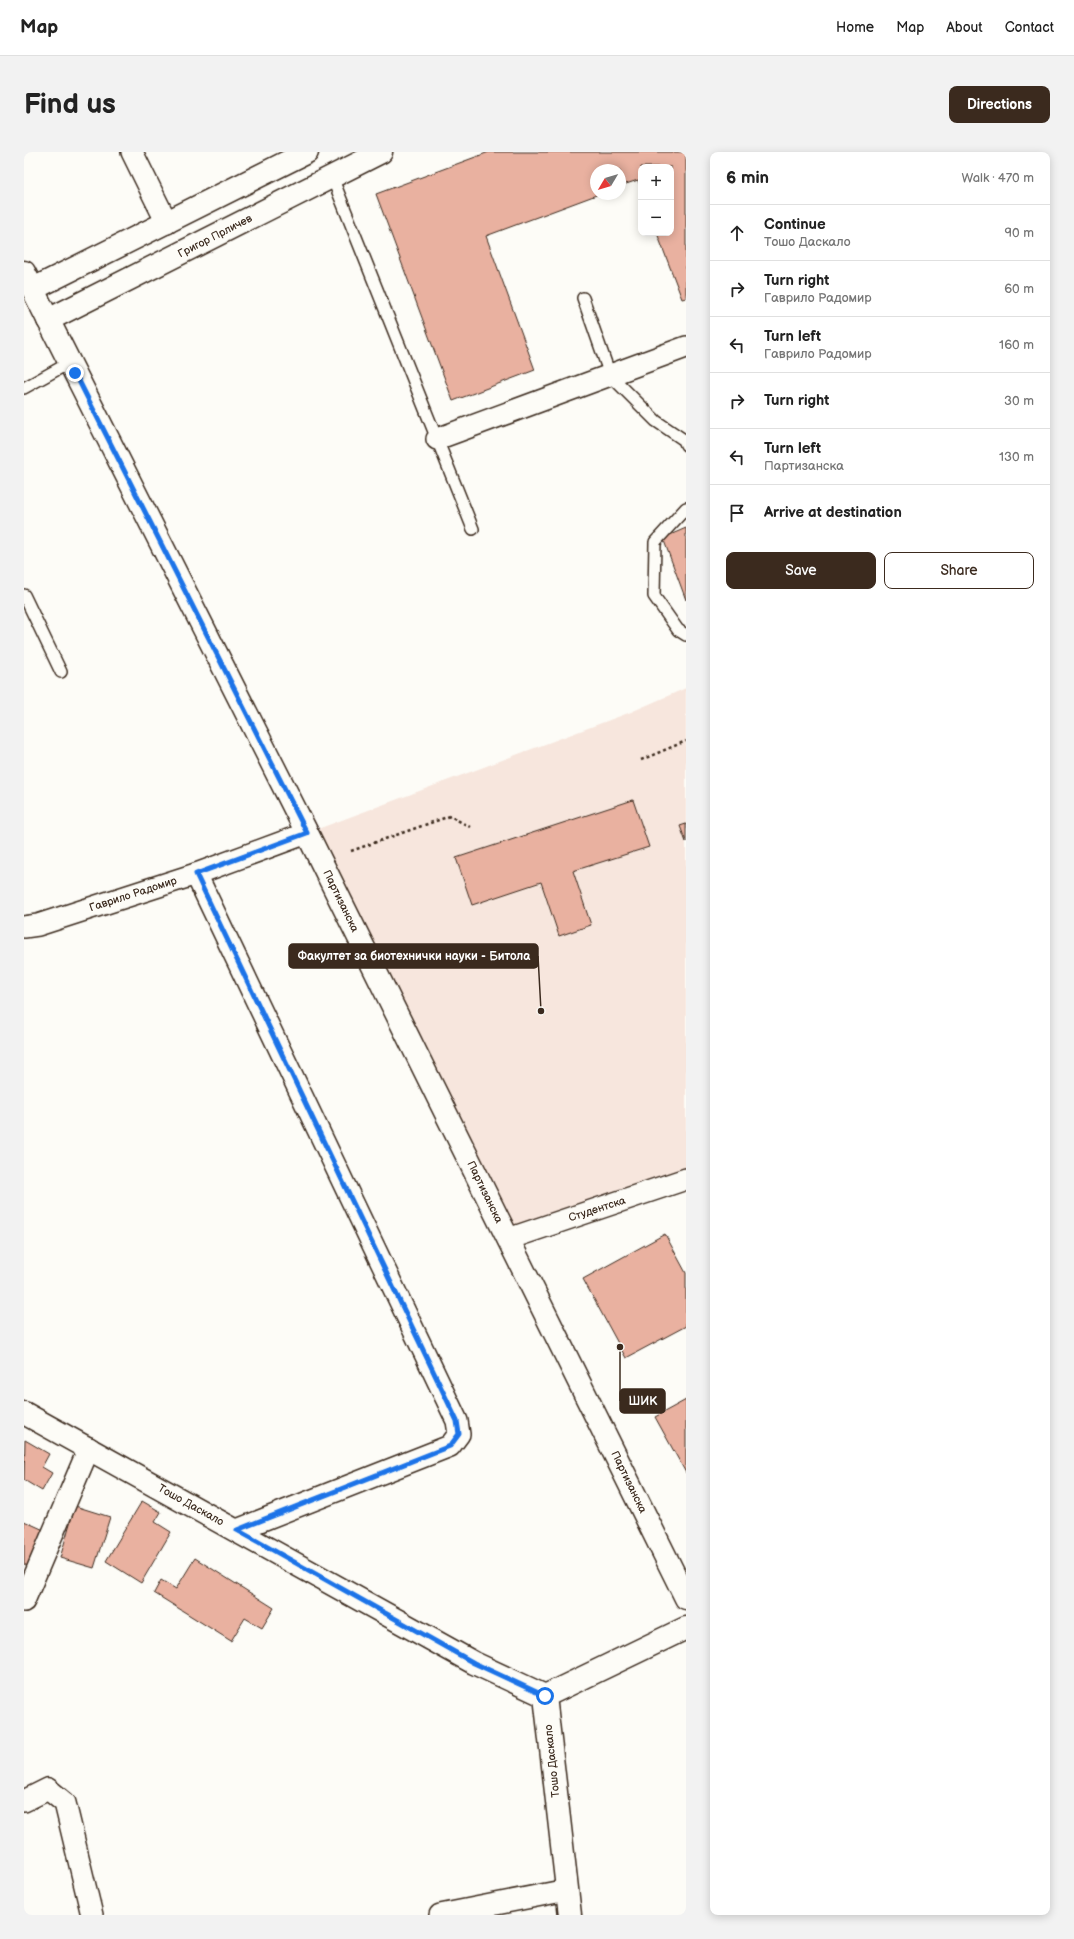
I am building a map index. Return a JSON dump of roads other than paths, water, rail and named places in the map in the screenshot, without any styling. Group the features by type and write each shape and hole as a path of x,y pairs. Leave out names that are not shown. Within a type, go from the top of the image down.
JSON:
{"street":[{"path":"132,152 167,223"},
{"path":"28,280 167,223 307,152"},
{"name":"Григор Прличев","path":"48,320 381,152"},
{"name":"Партизанска","path":"28,280 307,833 686,1598"},
{"path":"437,439 686,347"},
{"name":"Гаврило Радомир","path":"24,927 38,925 196,874 307,833"},
{"path":"196,874 457,1421 459,1434 450,1446 237,1530"},
{"name":"Студентска","path":"508,1239 686,1179"},
{"name":"Тошо Даскало","path":"24,1413 474,1663 545,1696 570,1915"},
{"path":"24,1601 89,1448"},
{"path":"545,1696 686,1628"},
{"path":"24,1801 48,1789 65,1803 92,1915"},
{"path":"440,1915 567,1890"}],"lane":[{"path":"332,177 473,529"},
{"path":"583,298 610,375 656,421 684,440 686,445"},
{"path":"24,388 69,362"},
{"path":"686,508 655,542 654,596 678,630 686,635"},
{"path":"24,595 61,672"}],"place":[{"name":"Факултет за биотехнички науки - Битола","path":"541,1011"},
{"name":"ШИК","path":"620,1347"}]}
